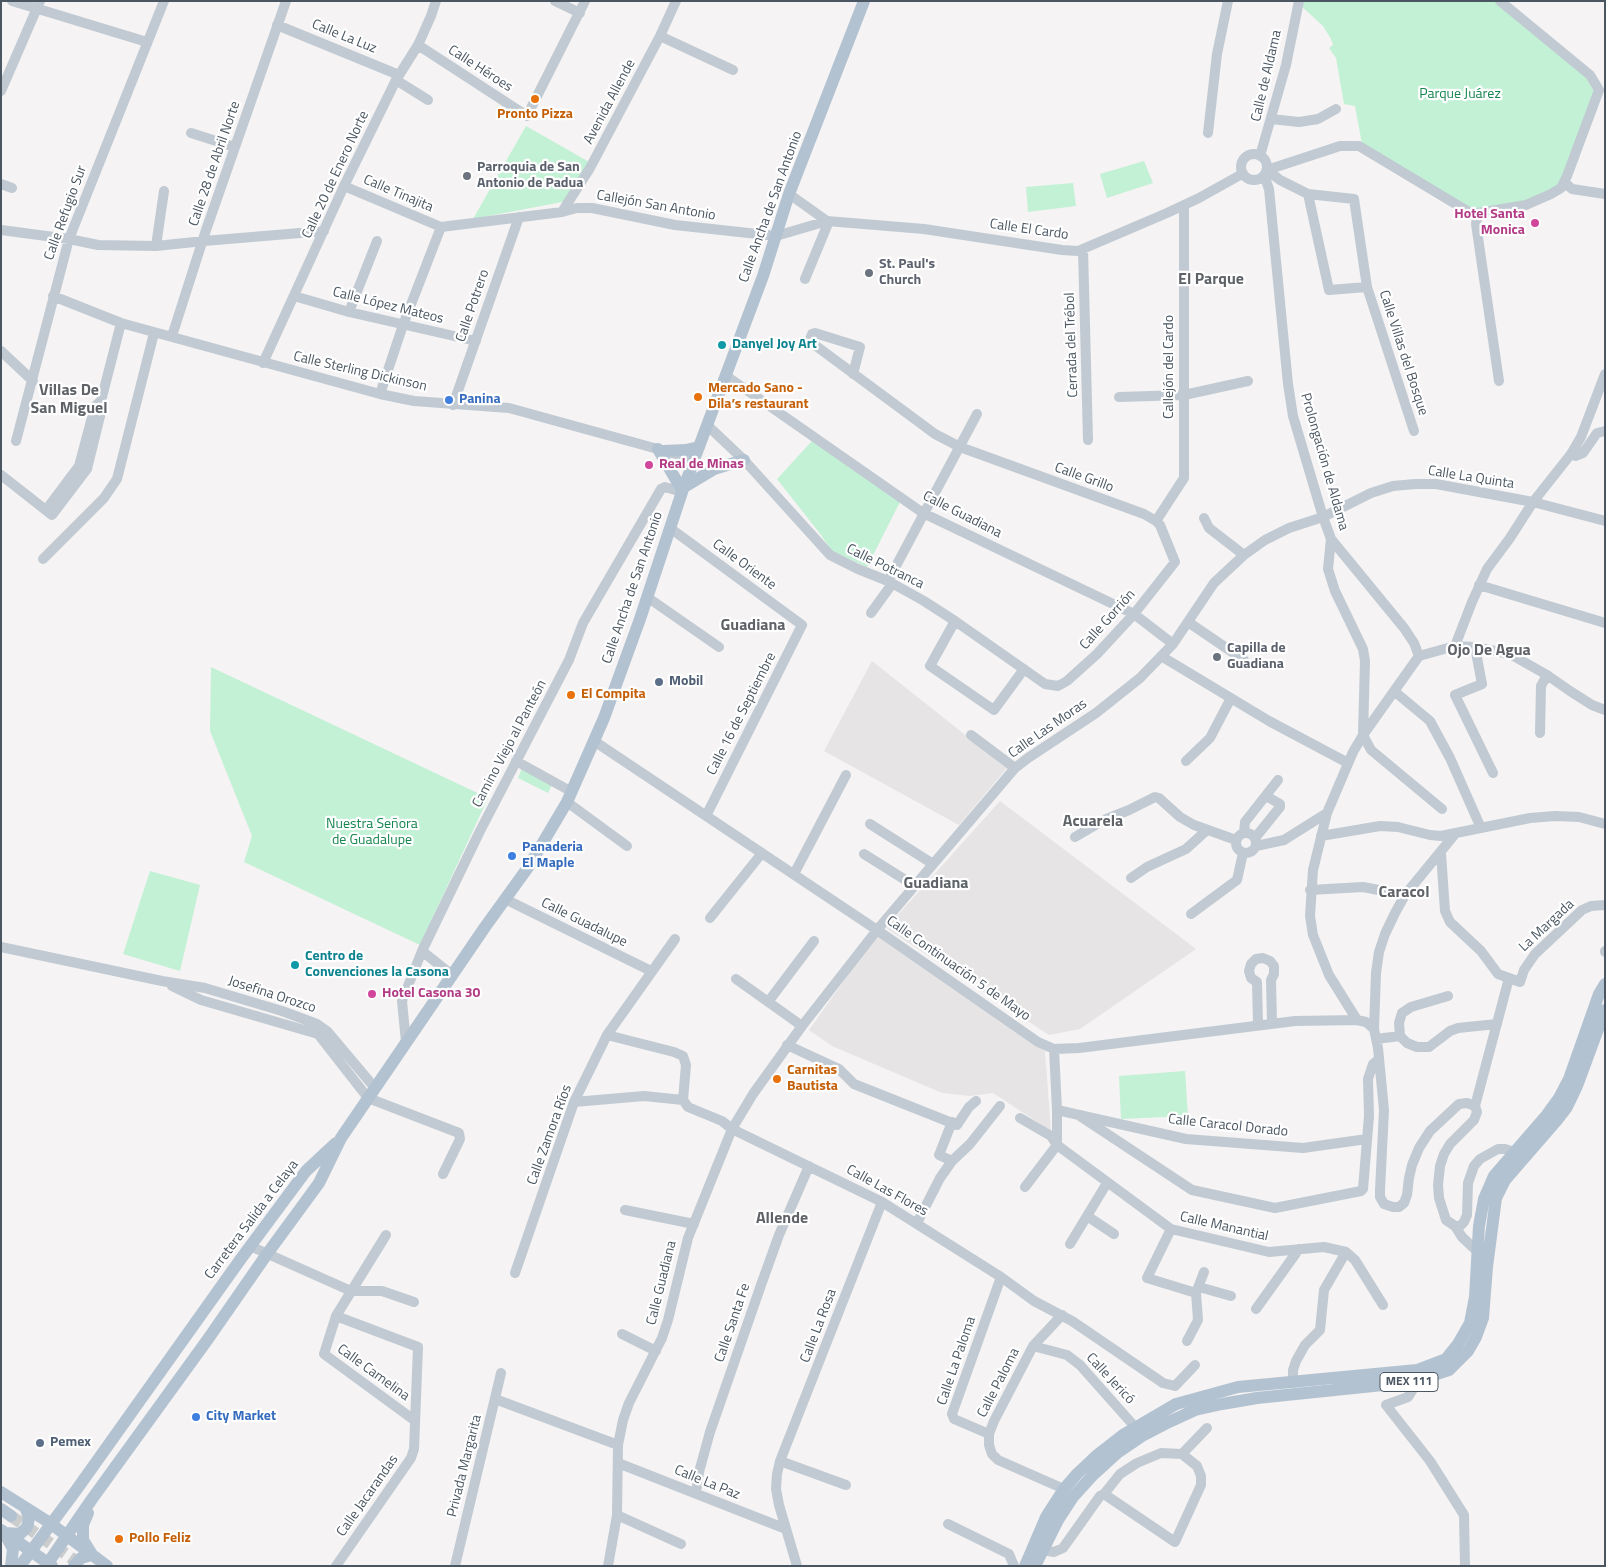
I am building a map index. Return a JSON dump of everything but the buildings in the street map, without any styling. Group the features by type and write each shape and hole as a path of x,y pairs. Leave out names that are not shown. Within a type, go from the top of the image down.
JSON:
{"main road":[{"name":"Calle Ancha de San Antonio","path":"341,1138 528,866 569,797 594,741 647,597 696,453 763,276 789,194 864,1"},
{"path":"696,453 686,450 661,450 683,490 714,469 744,460"},
{"name":"MEX 111","path":"1025,1566 1046,1517 1064,1489 1096,1456 1136,1427 1176,1404 1238,1388 1416,1370 1446,1360 1470,1324 1475,1297 1479,1226 1484,1199 1494,1176 1546,1116 1559,1098 1569,1079 1599,994 1605,984"},
{"name":"MEX 111","path":"1035,1566 1042,1550 1073,1497 1093,1475 1117,1453 1142,1436 1169,1422 1195,1410 1257,1398 1412,1382 1449,1370 1468,1351 1483,1318 1486,1267 1496,1198 1510,1173 1567,1107 1577,1086 1605,1010"},
{"path":"4,1521 30,1550 49,1565 92,1499 319,1183 341,1138"},
{"name":"Carretera Salida a Celaya","path":"20,1566 306,1171 341,1138"},
{"path":"204,1310 221,1320"},
{"path":"26,1509 40,1511 60,1506 77,1489"},
{"path":"1,1492 50,1523 107,1566"},
{"path":"92,1499 83,1525 84,1540 92,1555"},
{"path":"4,1521 20,1534 27,1527 29,1518 26,1509"},
{"path":"4,1521 13,1549 11,1566"},
{"path":"74,1566 81,1558 92,1555"}],"street":[{"path":"12,1 39,5 147,42"},
{"name":"Calle Refugio Sur","path":"16,442 69,239 164,1"},
{"name":"Calle 28 de Abril Norte","path":"172,336 286,1"},
{"name":"Calle 20 de Enero Norte","path":"263,363 344,186 398,78 418,45 436,1"},
{"path":"555,1 580,13 585,1"},
{"name":"Avenida Allende","path":"562,212 590,168 660,36 676,1"},
{"path":"1208,133 1217,54 1228,1"},
{"path":"1266,172 1266,164 1260,156 1252,155 1241,164 1242,174 1248,179 1254,180 1260,179 1266,172 1340,146 1359,146 1468,212 1478,214 1526,205 1561,188 1602,90 1590,75 1500,1"},
{"name":"Calle de Aldama","path":"1260,156 1286,65 1297,2"},
{"path":"1,91 39,5"},
{"name":"Calle Héroes","path":"418,45 526,116 580,13"},
{"name":"Calle La Luz","path":"278,25 398,78 428,100"},
{"path":"660,36 733,70"},
{"path":"1271,119 1298,122 1318,119 1336,109"},
{"path":"191,134 235,147"},
{"path":"1266,172 1308,194 1354,199 1367,287"},
{"name":"Prolongación de Aldama","path":"1266,172 1288,384 1294,416 1323,517 1331,539 1404,628 1414,643 1419,656"},
{"name":"Calle El Cardo","path":"776,236 828,221 924,230 1062,250 1083,249 1184,205 1242,174"},
{"path":"1564,182 1572,188 1605,194"},
{"path":"1,184 12,188"},
{"name":"Calle Tinajita","path":"344,186 441,227"},
{"path":"156,246 164,191"},
{"path":"789,194 828,221 805,279"},
{"name":"Calle Villas del Bosque","path":"1308,194 1329,290 1367,287 1414,431"},
{"name":"Callejón del Cardo","path":"1156,521 1184,478 1184,205"},
{"name":"Callejón San Antonio","path":"441,227 562,212 577,208 592,208 675,225 776,236"},
{"path":"1478,214 1476,224 1499,382"},
{"name":"Calle Potrero","path":"453,405 519,217"},
{"path":"380,394 403,325 441,227"},
{"path":"1,230 98,245 156,246 204,240 324,231"},
{"path":"349,312 377,241"},
{"name":"Cerrada del Trébol","path":"1083,249 1088,440"},
{"name":"Calle Sterling Dickinson","path":"53,296 121,323 154,333 172,336 263,363 380,394 414,401 453,405 493,405 509,408 661,450"},
{"name":"Calle López Mateos","path":"294,296 349,312 476,341"},
{"path":"1,474 52,515 83,467 121,323"},
{"path":"43,559 104,498 117,479 154,333"},
{"name":"Calle Grillo","path":"853,374 860,347 815,333 812,334 810,339 812,343 853,374 929,431 960,447 1144,514 1156,521"},
{"path":"1,351 33,381"},
{"path":"1455,646 1487,569 1510,538 1532,502 1571,454 1581,437 1605,374"},
{"name":"Calle Guadiana","path":"725,375 923,513 1134,614 1173,644"},
{"path":"1119,397 1184,395 1248,381"},
{"path":"872,612 890,583 923,513 976,414"},
{"name":"Calle Potranca","path":"707,425 744,460 830,555 890,583 955,621 1045,684 1052,686"},
{"path":"1571,454 1576,456 1583,452 1596,433 1605,431"},
{"name":"Calle La Quinta","path":"1323,517 1371,493 1393,486 1436,484 1532,502 1605,521"},
{"name":"Camino Viejo al Panteón","path":"406,1042 402,1001 422,951 480,831 569,660 583,623 661,489 665,487 683,490"},
{"name":"Calle Las Moras","path":"802,1026 877,930 1015,768 1096,713 1140,678 1173,644 1214,583 1244,555 1265,540 1289,528 1323,517"},
{"path":"1204,518 1209,528 1244,555"},
{"name":"Calle Gorrión","path":"1052,686 1058,686 1067,681 1097,654 1134,614 1175,562 1160,525 1156,521"},
{"name":"Calle Oriente","path":"670,528 802,625"},
{"path":"1331,539 1328,560 1334,591 1363,648 1365,661 1362,735 1371,750 1442,808"},
{"path":"1479,585 1605,624"},
{"path":"647,597 719,647"},
{"path":"955,621 930,666 994,710 1024,669"},
{"path":"1188,622 1244,660"},
{"name":"Calle 16 de Septiembre","path":"706,816 802,625"},
{"path":"1400,1036 1375,1034 1366,1022 1357,1020 1329,975 1313,935 1310,916 1310,890 1313,870 1327,813 1362,735 1419,656 1455,646 1475,647 1510,654 1547,675 1592,705 1605,710"},
{"path":"1475,647 1482,684 1455,695 1493,773"},
{"path":"1161,656 1269,720 1348,763"},
{"path":"1540,733 1541,686 1547,675"},
{"path":"1394,691 1430,721 1450,758 1481,828"},
{"path":"1186,761 1210,738 1231,698"},
{"path":"971,735 1015,768"},
{"name":"Calle Continuación 5 de Mayo","path":"594,741 877,930 1038,1042 1054,1049 1079,1048 1258,1024 1357,1020"},
{"path":"516,761 569,797 628,846"},
{"path":"794,874 846,775"},
{"path":"1266,796 1280,804 1280,807 1251,852 1243,853 1237,848 1245,822 1278,780"},
{"path":"1075,837 1104,820 1130,810 1155,797 1180,817 1207,830 1240,836 1249,833 1256,842"},
{"path":"1256,842 1284,840 1327,813"},
{"path":"1321,836 1380,826 1398,826 1430,835 1441,836 1530,818 1555,816 1579,817 1605,824"},
{"path":"870,824 933,864"},
{"path":"1130,878 1147,867 1186,849 1207,830"},
{"path":"1456,834 1424,870 1406,894 1391,920 1379,952 1376,973 1375,1034 1379,1059 1384,1126 1380,1197 1384,1204 1399,1207 1404,1203 1412,1165 1419,1148 1430,1131 1459,1104 1467,1103 1475,1106"},
{"path":"1441,852 1446,912 1450,922 1481,951 1498,974 1509,978 1475,1106 1477,1112 1474,1120 1450,1144 1440,1166 1439,1198 1446,1220 1455,1226 1462,1237 1478,1252"},
{"path":"710,918 762,853"},
{"path":"1191,914 1237,880 1243,853"},
{"path":"864,854 915,886"},
{"path":"1310,890 1363,887 1406,894"},
{"name":"Calle Guadalupe","path":"505,899 651,972"},
{"name":"La Margada","path":"1509,978 1520,982 1524,970 1535,954 1582,910 1591,906 1604,906"},
{"name":"Calle Zamora Ríos","path":"516,1273 574,1102 607,1035 674,938"},
{"path":"768,1002 814,941"},
{"name":"Josefina Orozco","path":"1,947 162,982 201,1000 318,1034 372,1093"},
{"path":"422,951 452,975"},
{"path":"1258,1024 1257,982 1252,978 1249,971 1251,964 1256,959 1263,958 1270,961 1274,966 1274,974 1271,980 1272,1023"},
{"path":"736,979 802,1026"},
{"path":"1448,996 1411,1007 1402,1013 1398,1023 1400,1036 1407,1043 1416,1047 1429,1047 1450,1031 1458,1028 1496,1024"},
{"name":"Calle Guadiana","path":"608,1566 617,1515 618,1445 629,1403 656,1351 668,1320 680,1264 732,1130 753,1094 802,1026"},
{"path":"574,1102 644,1096 683,1100 686,1065 683,1056 607,1035"},
{"path":"787,1045 839,1069 854,1084 954,1123"},
{"path":"1025,1187 1057,1145 1054,1049"},
{"path":"1080,1116 1192,1190 1275,1208 1361,1191 1364,1185 1369,1116 1368,1079 1373,1064 1379,1059"},
{"path":"372,1093 459,1133 460,1139 443,1174"},
{"name":"Calle Las Flores","path":"683,1100 688,1107 722,1121 732,1130 882,1202 1001,1277 1034,1301 1072,1320 1163,1383 1175,1386 1194,1365"},
{"path":"952,1161 939,1155 954,1123 976,1101"},
{"path":"917,1223 940,1178 952,1161 970,1144 1000,1106"},
{"name":"Calle Caracol Dorado","path":"1057,1110 1186,1139 1303,1148 1367,1139"},
{"name":"Calle Manantial","path":"1020,1118 1051,1136 1057,1145 1107,1184 1171,1229 1269,1252 1324,1247 1346,1252"},
{"path":"1455,1226 1460,1226 1467,1215 1468,1183 1474,1166 1480,1159 1498,1149 1514,1152"},
{"name":"Calle Santa Fe","path":"696,1493 699,1472 710,1432 761,1284 809,1166"},
{"path":"1070,1244 1107,1184"},
{"name":"Calle La Rosa","path":"796,1566 776,1489 780,1461 882,1202"},
{"path":"625,1210 694,1224"},
{"path":"1088,1216 1114,1234"},
{"path":"1171,1229 1147,1278 1231,1296"},
{"path":"336,1316 386,1235"},
{"path":"250,1246 352,1291 382,1291 414,1302"},
{"path":"1256,1309 1299,1248"},
{"path":"1293,1383 1293,1370 1296,1361 1305,1345 1320,1330 1324,1290 1346,1252 1355,1260 1383,1305"},
{"path":"1187,1341 1198,1320 1197,1290 1204,1272"},
{"name":"Calle La Paloma","path":"989,1434 954,1419 952,1414 1001,1277"},
{"name":"Calle Jacarandas","path":"336,1316 418,1347 414,1449 412,1458 336,1566"},
{"name":"Calle Camelina","path":"336,1316 324,1354 414,1420"},
{"name":"Calle Paloma","path":"1062,1316 1033,1346 989,1434 989,1445 992,1454 998,1460 1064,1489"},
{"path":"622,1334 656,1351"},
{"name":"Calle Jericó","path":"1033,1346 1067,1355 1080,1364 1136,1427"},
{"name":"Privada Margarita","path":"454,1566 501,1373"},
{"path":"1412,1382 1413,1389 1408,1397 1386,1405 1430,1461 1464,1515 1465,1566"},
{"path":"495,1399 618,1445"},
{"path":"1182,1454 1207,1428"},
{"path":"1042,1550 1054,1552 1063,1548 1100,1496 1104,1494 1121,1474 1137,1463 1161,1453 1182,1454 1197,1466 1201,1476 1201,1485 1175,1542 1104,1494"},
{"path":"780,1461 846,1485"},
{"name":"Calle La Paz","path":"618,1463 786,1530"},
{"path":"617,1515 681,1544"},
{"path":"948,1524 1009,1554 1014,1566"},
{"path":"612,1545 616,1566"}],"shaded area":[{"path":"872,661 1007,768 959,825 824,751"},
{"path":"1000,801 1196,949 1080,1029 1049,1035 886,928"},
{"path":"877,934 1045,1051 1051,1131 993,1093 970,1096 942,1093 832,1046 809,1030"}],"green space":[{"name":"Parque Juárez","path":"1302,1 1494,1 1584,74 1595,93 1559,186 1527,202 1470,211 1362,144 1355,106 1344,104 1336,58 1329,48 1333,45 1331,39 1323,26 1300,5"},
{"path":"526,126 591,163 566,200 562,202 473,219"},
{"path":"1144,161 1153,183 1107,198 1100,174"},
{"path":"1073,183 1076,206 1028,212 1026,187"},
{"path":"812,441 900,502 867,567 832,551 777,479"},
{"name":"Nuestra Señora de Guadalupe","path":"211,667 488,798 420,945 244,862 252,836 210,731"},
{"path":"522,768 553,783 548,793 518,778"},
{"path":"150,871 200,885 180,971 123,954"},
{"path":"1185,1071 1188,1116 1121,1119 1119,1076"}],"tunnel":[{"path":"11,1516 83,1566"}],"place":[{"name":"Pronto Pizza","path":"535,99"},
{"name":"Parroquia de San Antonio de Padua","path":"467,176"},
{"name":"Hotel Santa Monica","path":"1535,223"},
{"name":"St. Paul's Church","path":"869,273"},
{"name":"Danyel Joy Art","path":"722,345"},
{"name":"Mercado Sano - Dila’s restaurant","path":"698,397"},
{"name":"Panina","path":"449,400"},
{"name":"Real de Minas","path":"649,465"},
{"name":"Capilla de Guadiana","path":"1217,657"},
{"name":"Mobil","path":"659,682"},
{"name":"El Compita","path":"571,695"},
{"name":"Panaderia El Maple","path":"512,856"},
{"name":"Centro de Convenciones la Casona","path":"295,965"},
{"name":"Hotel Casona 30","path":"372,994"},
{"name":"Carnitas Bautista","path":"777,1079"},
{"name":"City Market","path":"196,1417"},
{"name":"Pemex","path":"40,1443"},
{"name":"Pollo Feliz","path":"119,1539"}],"district":[{"name":"El Parque","path":"1211,280"},
{"name":"Villas De San Miguel","path":"69,400"},
{"name":"Guadiana","path":"753,626"},
{"name":"Ojo De Agua","path":"1489,651"},
{"name":"Acuarela","path":"1093,822"},
{"name":"Guadiana","path":"936,884"},
{"name":"Caracol","path":"1404,893"},
{"name":"Allende","path":"782,1219"}]}
